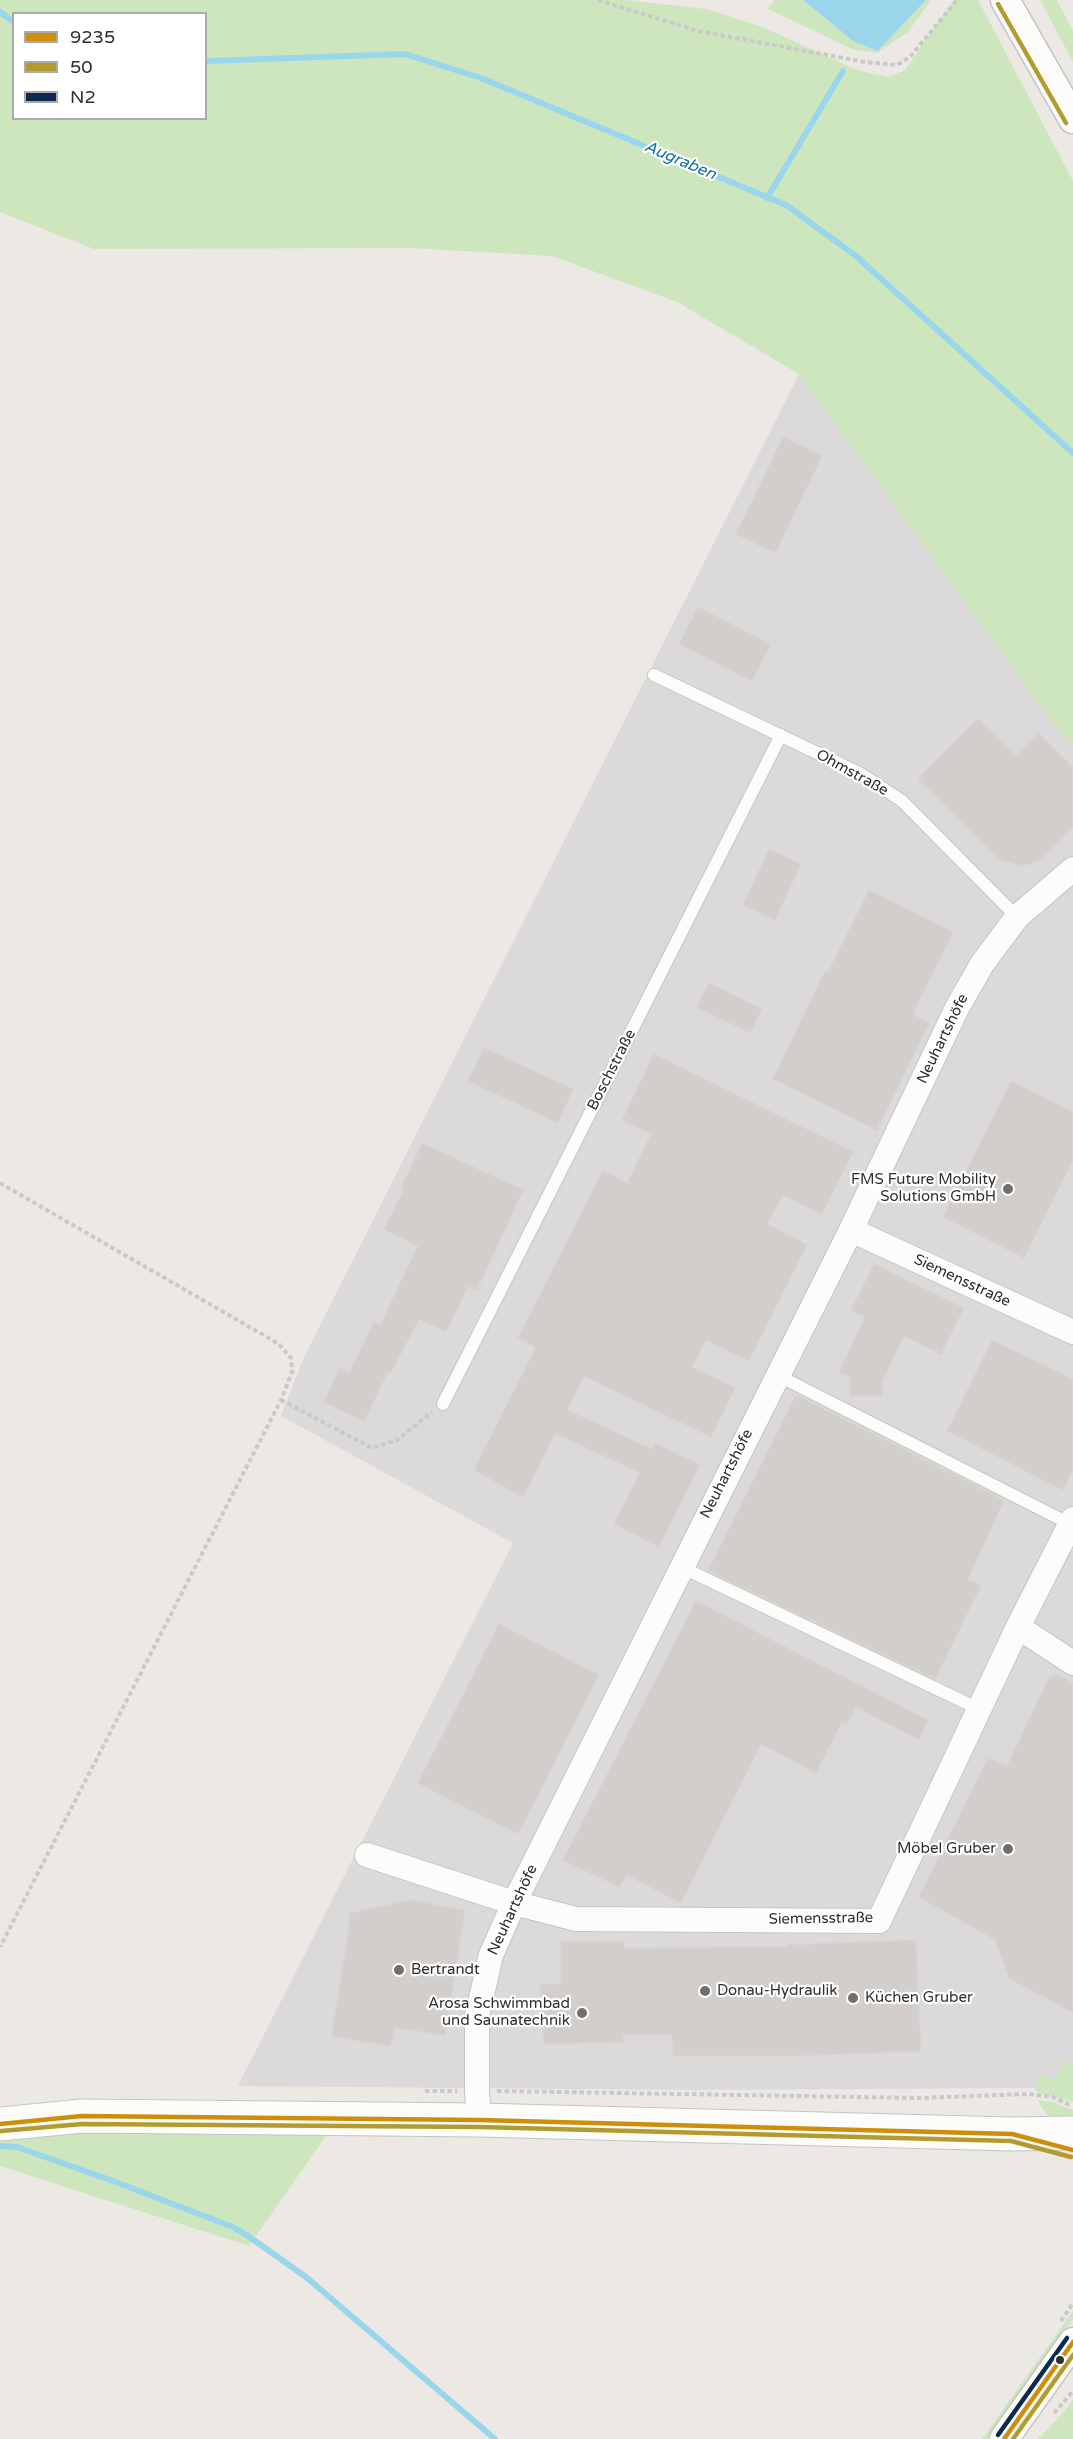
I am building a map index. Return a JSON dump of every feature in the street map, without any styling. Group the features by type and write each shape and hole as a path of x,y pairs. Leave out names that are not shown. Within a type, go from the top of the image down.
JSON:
{"main road":[{"path":"0,2124 82,2116 479,2120 1073,2133"},
{"path":"1012,2133 1073,2150"}],"street":[{"path":"1005,0 1073,119"},
{"name":"Neuhartshöfe","path":"479,2120 477,2016 491,1954 514,1903 851,1230 957,1008 982,964 1017,917 1073,869"},
{"name":"Siemensstraße","path":"851,1230 1073,1332"},
{"name":"Siemensstraße","path":"514,1903 576,1919 879,1921 1017,1627 1072,1522"},
{"path":"1017,1627 1073,1663"},
{"path":"367,1855 514,1903"},
{"path":"1004,2439 1073,2342"}],"lane":[{"name":"Ohmstraße","path":"654,675 861,774 902,801 1017,917"},
{"name":"Boschstraße","path":"443,1404 781,735"},
{"path":"777,1375 1072,1522"},
{"path":"681,1568 979,1709"}],"path":[{"path":"598,0 698,31 837,57 897,65 910,57 957,0"},
{"path":"0,1183 279,1344 291,1358 292,1372 281,1400 0,1947"},
{"path":"281,1400 372,1448 397,1440 443,1404"}],"shaded area":[{"path":"799,374 1060,733 1073,743 1073,2064 1064,2061 1054,2080 1041,2074 1035,2088 693,2090 238,2086 513,1543 281,1416 304,1357"}],"green space":[{"path":"0,0 624,0 706,9 760,26 857,70 888,77 905,70 954,0 978,0 1073,181 1073,743 1060,733 799,374 677,302 552,256 411,248 94,249 0,212"},
{"path":"774,0 803,0 853,41 878,51 926,0 931,0 908,32 877,53 852,49 768,9"},
{"path":"1040,0 1057,0 1073,31 1073,62"},
{"path":"1064,2060 1073,2064 1073,2102 1037,2092 1035,2088 1041,2074 1054,2079"},
{"path":"1038,2100 1052,2102 1073,2110 1073,2125 1053,2121"},
{"path":"126,2131 328,2133 249,2246 0,2166 0,2142 31,2134"},
{"path":"1073,2311 1073,2319 987,2439 982,2439"},
{"path":"1073,2399 1073,2439 1038,2439 1063,2413"}],"water":[{"path":"803,0 926,0 878,51 853,41"}],"building":[{"path":"783,437 822,456 775,553 736,534"},
{"path":"698,607 771,644 752,681 679,644"},
{"path":"978,719 1016,756 1038,733 1073,767 1073,826 1039,861 1022,866 998,859 918,779"},
{"path":"769,849 801,864 775,920 743,905"},
{"path":"869,890 953,932 912,1014 929,1023 877,1130 773,1079 825,971 828,972"},
{"path":"709,983 762,1009 750,1033 697,1007"},
{"path":"484,1048 573,1089 558,1123 468,1081"},
{"path":"654,1054 853,1152 822,1214 783,1195 767,1224 807,1245 749,1361 706,1340 692,1367 735,1388 711,1437 584,1376 567,1410 652,1449 655,1443 700,1465 659,1547 614,1524 640,1473 555,1433 523,1497 474,1470 536,1347 518,1338 603,1170 627,1183 651,1134 622,1120"},
{"name":"FMS Future Mobility Solutions GmbH","path":"1011,1081 1073,1112 1073,1160 1024,1258 943,1217"},
{"path":"422,1143 523,1190 477,1290 468,1286 446,1332 419,1319 391,1373 388,1372 364,1421 324,1402 340,1368 349,1373 374,1322 380,1325 418,1246 384,1229 404,1189 401,1188"},
{"path":"874,1264 964,1308 941,1354 904,1336 881,1384 883,1396 850,1396 850,1378 839,1373 865,1317 851,1310"},
{"path":"992,1340 1073,1379 1073,1469 1063,1490 947,1431"},
{"path":"796,1395 1004,1500 968,1579 981,1586 935,1679 708,1571"},
{"path":"696,1601 928,1720 919,1740 856,1707 847,1724 842,1722 816,1773 761,1744 681,1903 627,1875 619,1887 563,1860"},
{"path":"499,1624 599,1675 518,1834 418,1783"},
{"name":"Möbel Gruber","path":"1057,1675 1073,1683 1073,2012 1010,1979 995,1940 919,1897 988,1758 1007,1766 1049,1678"},
{"name":"Bertrandt","path":"410,1900 465,1910 445,2035 395,2028 390,2046 332,2036 351,1913"},
{"path":"916,1940 921,2051 796,2056 673,2056 672,2035 623,2035 623,2042 544,2044 540,1984 561,1984 561,1942 624,1942 624,1948 786,1947 786,1945"}],"waterway":[{"name":"Augraben","path":"0,12 12,21"},
{"name":"Augraben","path":"207,61 405,54 481,78 786,205 856,256 1073,453"},
{"path":"767,198 843,71"},
{"path":"0,2146 17,2147 233,2227 306,2277 495,2439"}],"transit line":[{"name":"50","path":"998,4 1066,123"},
{"name":"9235","path":"0,2124 82,2116 479,2120 1012,2134 1073,2150"},
{"name":"50","path":"1,2131 82,2124 479,2127 1011,2141 1071,2157"},
{"name":"N2","path":"998,2435 1067,2338"},
{"name":"9235","path":"1004,2439 1073,2342"},
{"name":"50","path":"1013,2439 1073,2355"}],"place":[{"name":"FMS Future Mobility Solutions GmbH","path":"1008,1189"},
{"name":"Möbel Gruber","path":"1008,1849"},
{"name":"Bertrandt","path":"399,1970"},
{"name":"Donau-Hydraulik","path":"705,1991"},
{"name":"Küchen Gruber","path":"853,1998"},
{"name":"Arosa Schwimmbad und Saunatechnik","path":"582,2013"}]}
